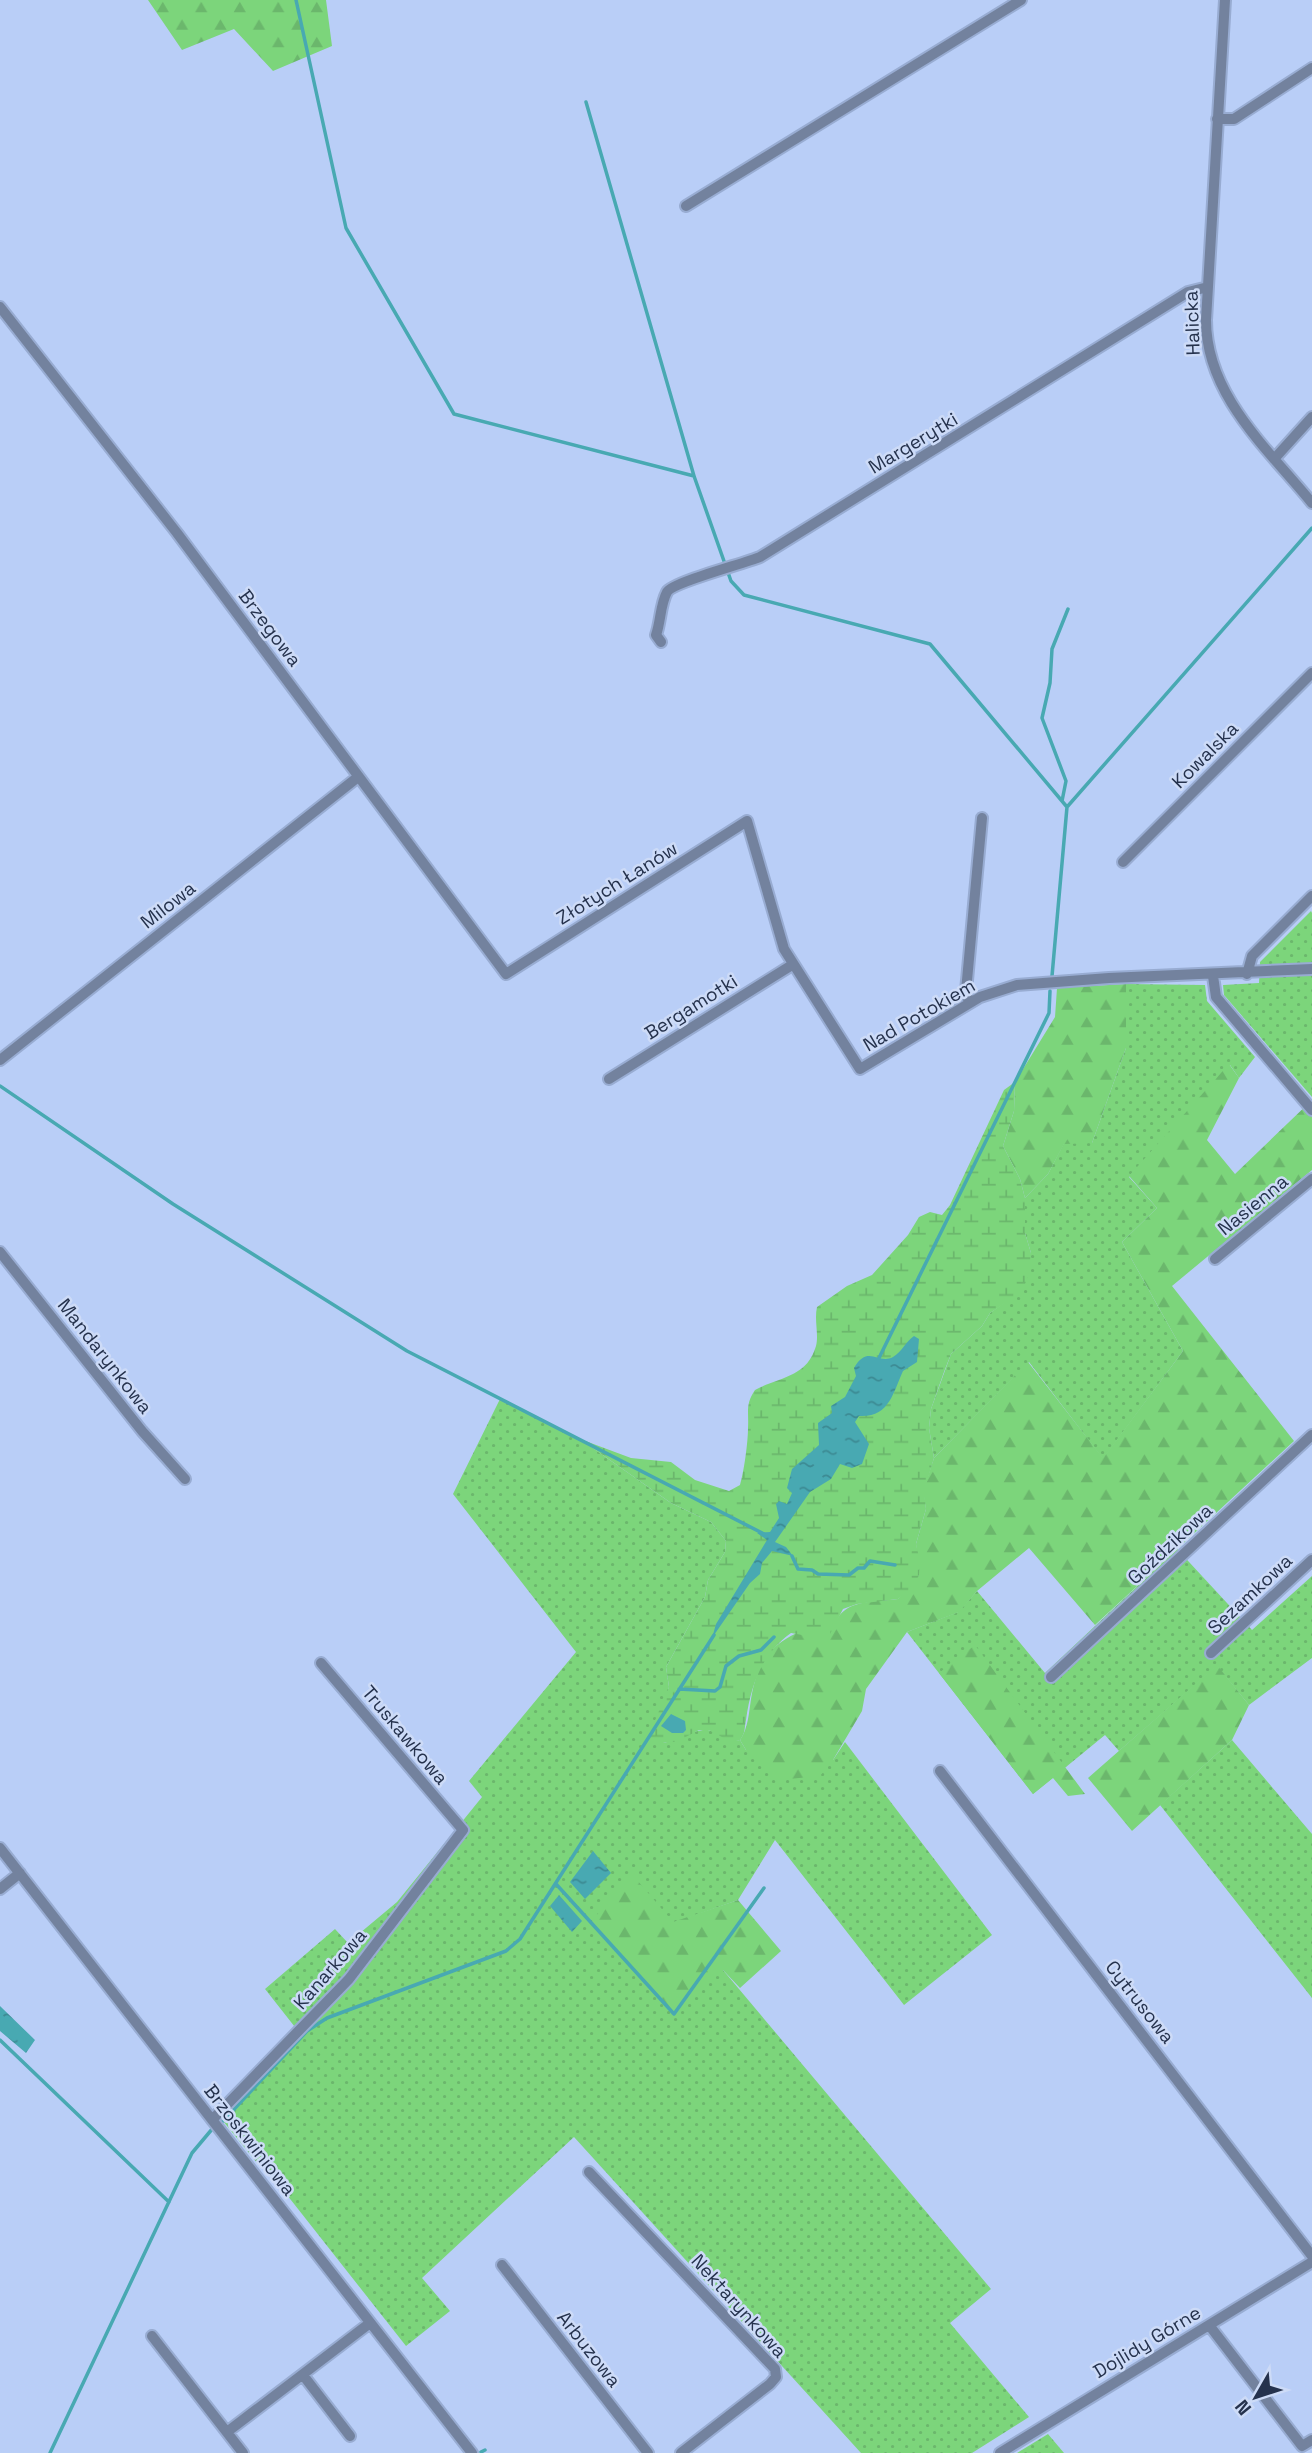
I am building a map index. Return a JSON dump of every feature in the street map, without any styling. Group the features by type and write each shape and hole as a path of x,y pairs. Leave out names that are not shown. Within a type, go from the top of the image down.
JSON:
{"street":[{"path":"686,206 1021,0"},
{"name":"Halicka","path":"1225,0 1206,330 1212,366 1230,402 1312,503"},
{"path":"1217,113 1234,119 1312,68"},
{"name":"Margerytki","path":"658,638 668,590 678,583 733,568 760,556 1188,292 1208,287"},
{"name":"Brzegowa","path":"0,307 177,533 506,974"},
{"path":"1275,458 1312,417"},
{"name":"Kowalska","path":"1123,862 1312,673"},
{"name":"Milowa","path":"0,1060 358,777"},
{"path":"969,1003 966,991 982,818"},
{"name":"Złotych Łanów","path":"506,974 747,821"},
{"name":"Nad Potokiem","path":"747,821 784,949 860,1069 969,1003 1017,985 1312,969"},
{"path":"1247,974 1252,956 1312,896"},
{"name":"Bergamotki","path":"609,1079 792,965"},
{"path":"1213,976 1216,997 1312,1110"},
{"name":"Nasienna","path":"1215,1259 1312,1179"},
{"name":"Mandarynkowa","path":"0,1252 142,1431 185,1479"},
{"name":"Goździkowa","path":"1051,1677 1312,1436"},
{"name":"Sezamkowa","path":"1211,1653 1312,1560"},
{"name":"Truskawkowa","path":"321,1663 463,1830"},
{"name":"Cytrusowa","path":"940,1771 1312,2256"},
{"name":"Kanarkowa","path":"212,2120 349,1979 463,1830"},
{"name":"Brzoskwiniowa","path":"0,1848 472,2453"},
{"path":"0,1889 20,1873"},
{"name":"Nektarynkowa","path":"589,2172 775,2369 776,2377 770,2384 681,2453"},
{"name":"Dojlidy Górne","path":"1000,2453 1312,2262"},
{"name":"Arbuzowa","path":"502,2266 648,2453"},
{"path":"227,2432 370,2323"},
{"path":"1209,2325 1302,2446 1312,2440"},
{"path":"152,2336 243,2453"},
{"path":"303,2375 350,2436"}],"green space":[{"path":"148,0 326,0 332,46 273,71 234,29 182,50"},
{"path":"1311,911 1312,1097 1224,995 1223,985 1259,983 1260,962"},
{"path":"1126,984 1205,985 1207,1001 1255,1057 1239,1078 1230,1065 1129,1177 1157,1208 1122,1242 1183,1351 1103,1459 1029,1362 934,1458 929,1428 931,1409 951,1354 982,1326 990,1313 1004,1303 1031,1253 1025,1233 1025,1198 1048,1174 1064,1143 1092,1143 1126,1048"},
{"path":"1126,984 1126,1048 1092,1143 1064,1144 1048,1174 1025,1198 1020,1179 1003,1146 1014,1111 1015,1082 1055,1017 1057,988"},
{"path":"1229,1064 1239,1078 1207,1140 1235,1174 1312,1100 1312,1170 1172,1286 1294,1441 1095,1625 1029,1548 977,1591 959,1612 907,1632 866,1689 862,1711 833,1760 820,1776 778,1780 746,1750 740,1740 761,1665 769,1653 791,1636 837,1619 848,1608 872,1601 898,1599 919,1575 916,1544 926,1509 923,1491 934,1458 1028,1362 1103,1458 1183,1351 1122,1242 1157,1208 1129,1176"},
{"path":"1015,1082 1014,1111 1003,1146 1020,1179 1025,1198 1025,1233 1031,1253 1028,1276 1022,1292 990,1313 982,1326 951,1354 944,1372 931,1409 929,1428 934,1458 924,1491 926,1509 916,1544 920,1562 919,1575 913,1587 898,1599 857,1604 843,1609 830,1634 819,1638 791,1633 781,1641 765,1660 755,1682 744,1733 740,1740 731,1742 709,1730 699,1730 676,1742 646,1742 669,1687 666,1667 705,1597 708,1580 725,1552 726,1541 711,1522 671,1503 580,1439 631,1458 671,1462 695,1480 729,1491 740,1485 747,1449 749,1404 755,1390 799,1371 812,1357 817,1337 817,1307 847,1286 872,1275 908,1235 919,1217 930,1212 942,1215 950,1205 1004,1090"},
{"path":"500,1399 580,1439 671,1503 711,1522 726,1541 725,1552 708,1580 705,1597 666,1667 669,1687 654,1740 668,1742 696,1731 708,1730 740,1740 746,1750 833,1760 845,1742 992,1935 904,2005 775,1840 738,1900 673,1923 591,1922 723,1970 991,2289 950,2323 1029,2417 972,2453 861,2453 574,2137 422,2278 450,2311 406,2346 261,2162 258,2164 223,2121 302,2036 265,1989 335,1929 348,1943 397,1902 482,1797 469,1781 576,1652 453,1494"},
{"path":"1177,1549 1252,1630 1312,1576 1312,1658 1249,1705 1217,1666 1119,1751 1105,1735 1033,1794 907,1632 958,1612 977,1591 1045,1673"},
{"path":"975,1645 1085,1794 1068,1796 1053,1778 1033,1794 939,1673"},
{"path":"1217,1665 1249,1705 1232,1740 1132,1831 1088,1778"},
{"path":"1232,1740 1312,1834 1312,1998 1160,1805"},
{"path":"631,1873 673,1922 738,1900 781,1951 740,1988 723,1970 674,2014 591,1922"},
{"path":"1048,2434 1064,2453 1017,2453"}],"water":[{"path":"914,1336 919,1339 917,1362 903,1371 893,1395 883,1408 869,1416 859,1416 855,1422 869,1444 862,1464 852,1468 840,1464 831,1479 810,1492 775,1542 786,1547 793,1556 772,1551 762,1563 760,1574 750,1583 712,1638 716,1624 767,1540 757,1533 770,1532 779,1518 776,1504 779,1501 787,1504 792,1493 787,1488 792,1469 819,1445 818,1423 832,1413 831,1406 845,1397 856,1376 854,1368 864,1357 893,1357"},
{"path":"671,1714 685,1721 686,1730 683,1733 672,1733 661,1726"},
{"path":"593,1851 611,1873 585,1899 570,1882"},
{"path":"559,1895 582,1921 572,1932 550,1906"},
{"path":"0,2006 35,2040 26,2053 0,2031"}],"waterway":[{"path":"296,0 346,228 454,414 694,476"},
{"path":"586,102 694,476 731,581 744,595 930,644 1067,807"},
{"path":"1052,976 1067,807 1312,528"},
{"path":"1062,801 1066,781 1042,718 1050,683 1052,649 1068,609"},
{"path":"879,1358 1049,1013 1050,991"},
{"path":"0,1086 173,1204 407,1351 764,1534"},
{"path":"792,1556 798,1569 812,1570 818,1574 849,1575 858,1568 864,1568 870,1561 895,1565"},
{"path":"223,2121 307,2031 327,2018 506,1951 520,1939 714,1635"},
{"path":"679,1689 715,1691 720,1687 726,1666 739,1656 761,1650 774,1637"},
{"path":"556,1884 674,2014 764,1888"},
{"path":"0,2040 169,2202"},
{"path":"50,2453 192,2153 213,2128"},
{"path":"481,2452 485,2450"}]}
